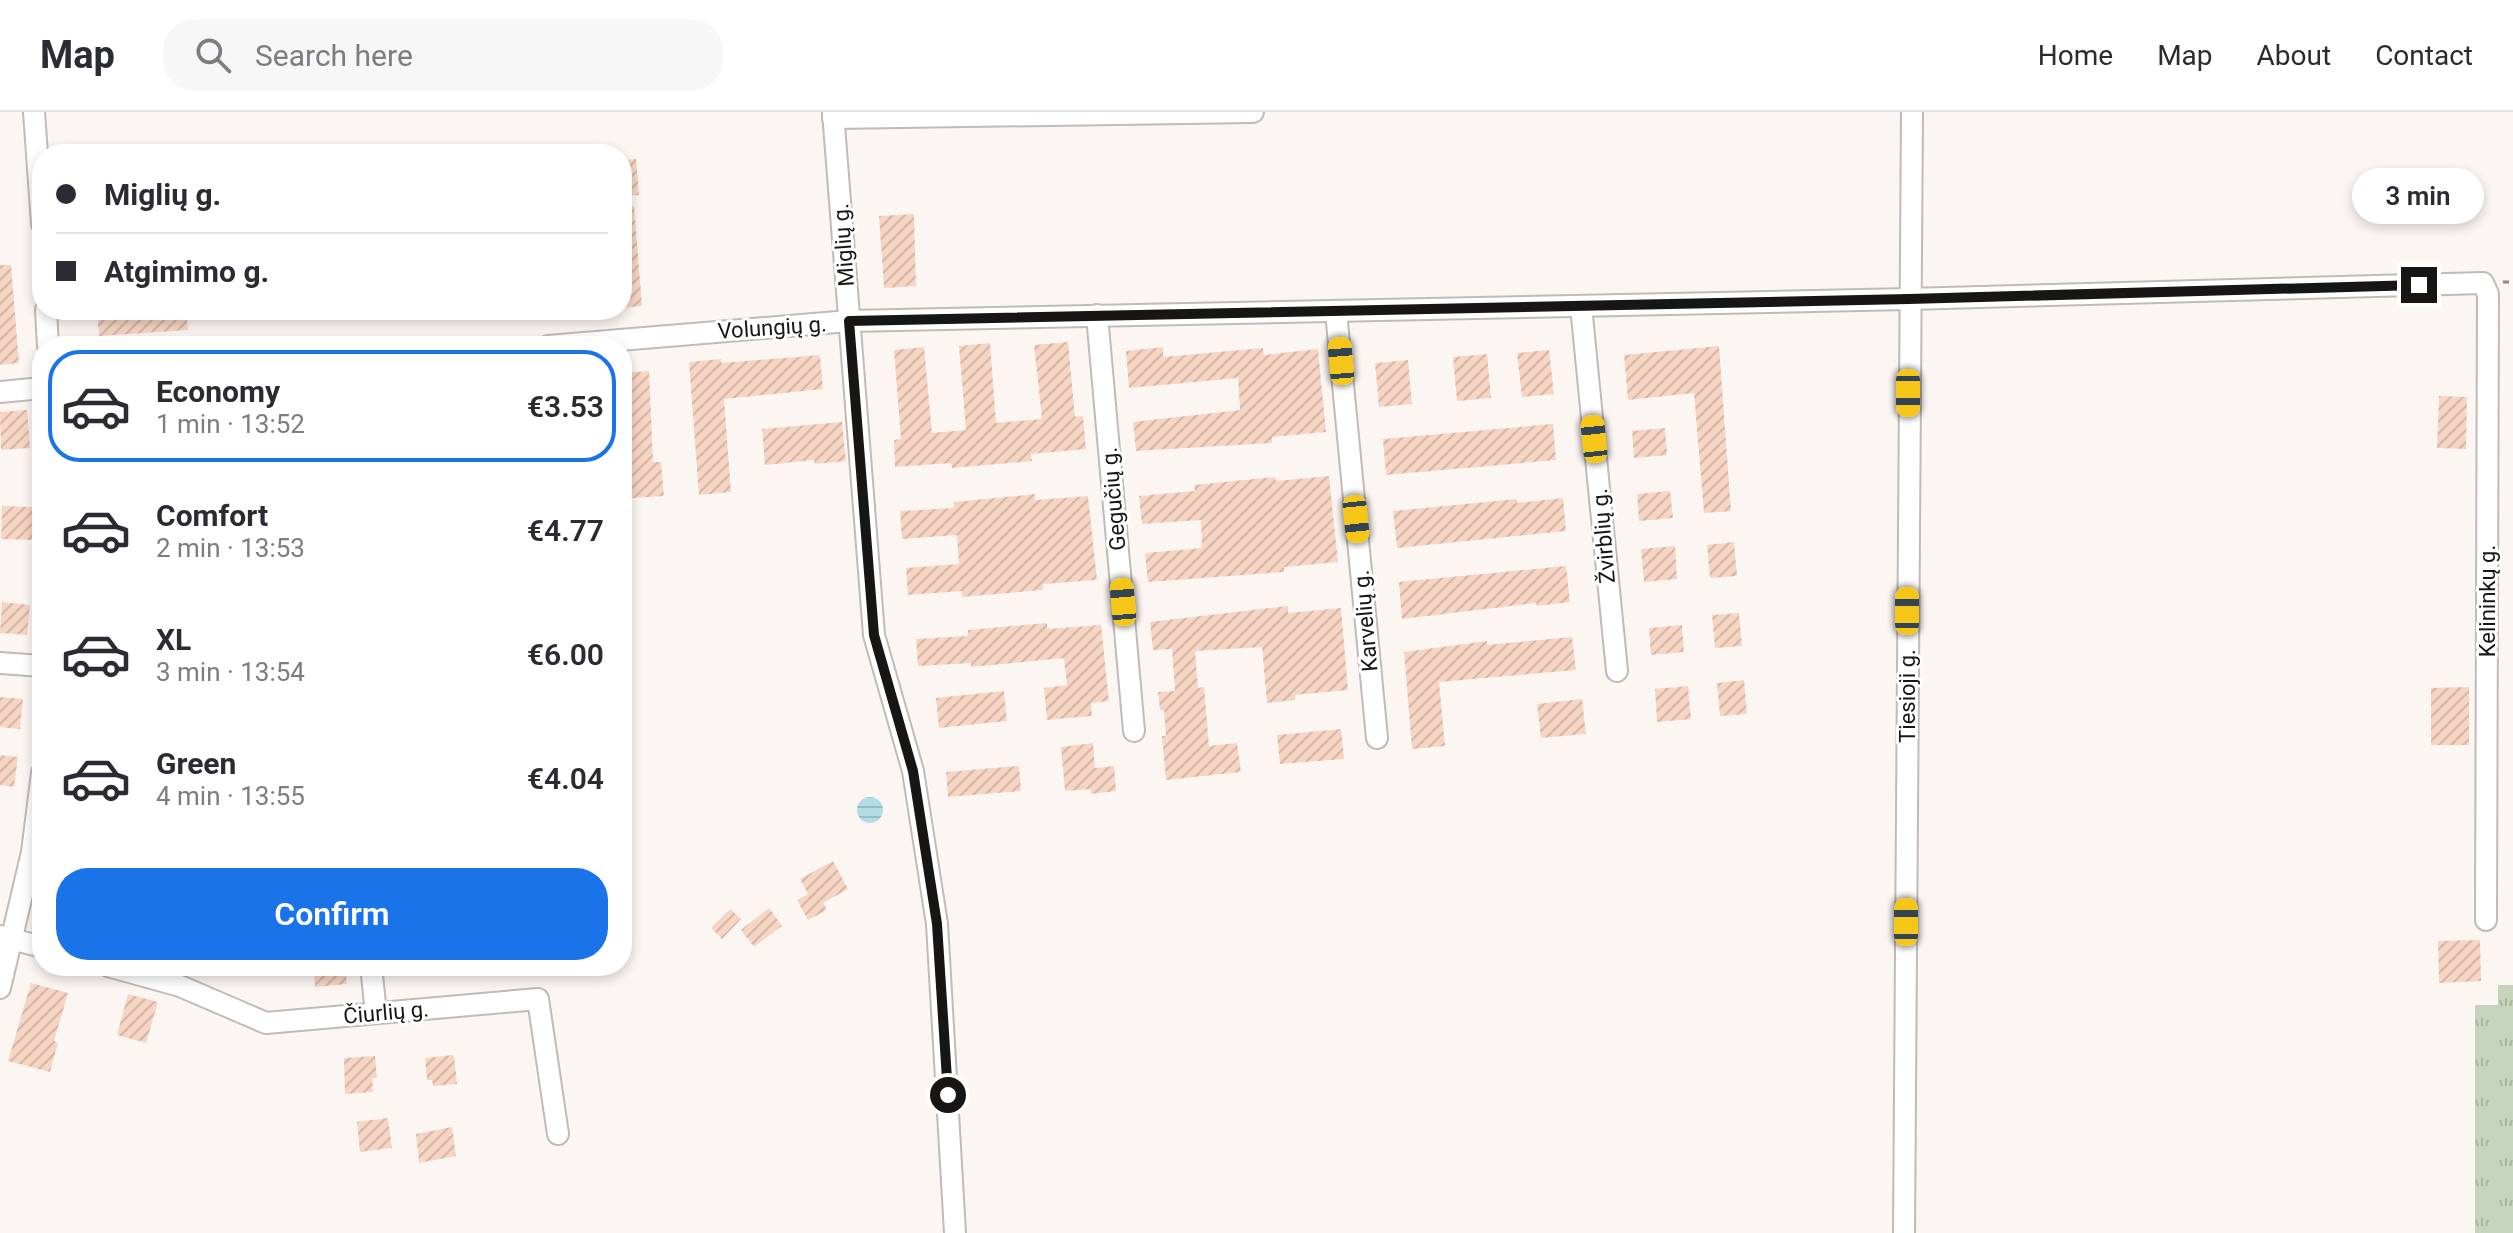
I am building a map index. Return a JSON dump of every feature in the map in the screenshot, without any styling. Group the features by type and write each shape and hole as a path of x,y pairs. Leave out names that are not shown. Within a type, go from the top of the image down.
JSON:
{"street":[{"path":"34,112 36,144"},
{"path":"833,115 1253,112"},
{"name":"Tiesioji g.","path":"1904,1233 1912,112"},
{"name":"Miglių g.","path":"833,115 874,635 913,771 937,924 955,1233"},
{"name":"Volungių g.","path":"632,339 849,321 1909,299 2483,283"},
{"name":"Kelininkų g.","path":"2483,283 2488,294 2486,920"},
{"name":"Žvirblių g.","path":"1581,306 1617,671"},
{"name":"Karvelių g.","path":"1336,312 1377,738"},
{"name":"Gegučių g.","path":"1097,315 1134,731"},
{"path":"0,392 32,389"},
{"path":"0,663 32,665"},
{"path":"0,988 6,937 32,852"},
{"path":"6,937 32,944"},
{"name":"Čiurlių g.","path":"144,976 180,986 266,1023 538,999 558,1134"},
{"path":"372,976 376,1013"}],"green space":[{"path":"2498,985 2513,985 2513,1233 2475,1233 2475,1005 2498,1005"}],"water":[{"path":"870,797 879,801 883,810 879,819 870,823 861,819 857,810 861,801"}],"building":[{"path":"632,159 636,159 639,195 632,195"},
{"path":"632,206 634,206 642,306 632,307"},
{"path":"914,214 916,286 884,288 879,216"},
{"path":"0,265 11,265 19,363 0,365"},
{"path":"98,320 187,320 188,330 99,336"},
{"path":"1068,342 1075,417 1083,416 1086,449 1031,454 1032,461 952,468 951,463 895,467 894,440 901,439 894,350 924,347 932,433 966,430 959,346 990,343 996,423 1042,419 1034,345"},
{"path":"1719,346 1731,511 1704,513 1694,393 1628,400 1624,355"},
{"path":"1163,347 1163,357 1263,348 1264,355 1318,349 1326,432 1272,437 1272,443 1136,451 1133,422 1240,410 1238,378 1129,388 1126,351"},
{"path":"1549,350 1554,394 1522,397 1517,353"},
{"path":"1487,354 1491,398 1457,401 1453,357"},
{"path":"820,355 823,389 724,399 731,492 699,495 689,362 721,359 721,363"},
{"path":"1408,360 1412,404 1379,407 1375,363"},
{"path":"649,371 653,462 661,462 664,496 632,498 632,372"},
{"path":"2439,396 2467,397 2466,449 2437,448"},
{"path":"27,410 30,448 1,450 0,412"},
{"path":"842,422 846,461 815,464 814,460 765,465 762,429"},
{"path":"1553,424 1556,460 1386,475 1383,439"},
{"path":"1665,428 1667,455 1634,458 1632,431"},
{"path":"1329,476 1338,562 1284,567 1284,572 1148,582 1145,553 1202,548 1201,520 1142,524 1139,496 1195,491 1194,485 1275,477 1276,481"},
{"path":"1670,491 1673,518 1639,521 1637,494"},
{"path":"1035,494 1035,500 1088,496 1097,580 1043,584 1043,590 962,597 962,591 908,595 906,568 959,564 957,535 902,539 900,511 954,508 954,502"},
{"path":"1563,498 1566,531 1397,548 1393,511 1517,499 1517,503"},
{"path":"2,506 32,507 32,540 1,539"},
{"path":"1734,542 1737,576 1710,578 1707,545"},
{"path":"1675,546 1677,579 1644,582 1641,549"},
{"path":"1566,566 1570,602 1537,606 1536,603 1402,619 1399,582"},
{"path":"2,602 30,605 27,635 0,633"},
{"path":"1288,606 1288,613 1341,608 1348,690 1295,695 1295,700 1267,703 1262,647 1195,651 1198,688 1204,687 1209,746 1237,743 1241,772 1166,780 1162,736 1166,736 1164,710 1160,710 1158,692 1175,691 1172,649 1153,650 1150,622"},
{"path":"1739,613 1742,646 1715,648 1712,615"},
{"path":"1047,623 1047,629 1101,625 1109,701 1091,703 1092,716 1047,720 1044,688 1067,685 1064,658 971,667 971,663 918,666 916,639 968,636 968,630"},
{"path":"1682,625 1684,652 1651,655 1649,628"},
{"path":"1572,637 1576,670 1439,682 1445,746 1412,749 1404,652 1487,641 1487,645"},
{"path":"1744,680 1747,714 1720,716 1717,683"},
{"path":"1688,686 1691,719 1657,722 1655,689"},
{"path":"2469,687 2469,745 2431,745 2431,688"},
{"path":"1004,691 1007,721 939,728 936,698"},
{"path":"0,697 23,699 20,729 0,727"},
{"path":"1582,699 1586,734 1541,738 1537,704"},
{"path":"1341,729 1344,759 1280,764 1277,735"},
{"path":"1093,743 1095,768 1114,766 1116,791 1091,794 1091,789 1065,791 1061,747"},
{"path":"0,755 18,757 14,787 0,785"},
{"path":"1019,766 1021,791 948,797 946,772"},
{"path":"833,861 848,889 823,903 827,910 808,920 797,900 808,894 800,879"},
{"path":"769,908 782,926 754,947 741,930"},
{"path":"730,909 741,919 722,939 711,928"},
{"path":"2480,940 2481,981 2439,983 2438,941"},
{"path":"314,976 346,976 347,984 315,987"},
{"path":"31,983 68,993 54,1041 58,1043 50,1072 8,1061"},
{"path":"128,994 158,1002 146,1043 117,1035"},
{"path":"454,1055 457,1084 433,1086 432,1080 427,1080 425,1058"},
{"path":"375,1056 377,1078 372,1078 373,1092 345,1094 344,1058"},
{"path":"388,1118 392,1148 360,1152 357,1122"},
{"path":"452,1127 456,1156 419,1163 416,1134"}],"route":[{"path":"948,1095 937,924 913,771 874,635 849,321 2419,285"}]}
